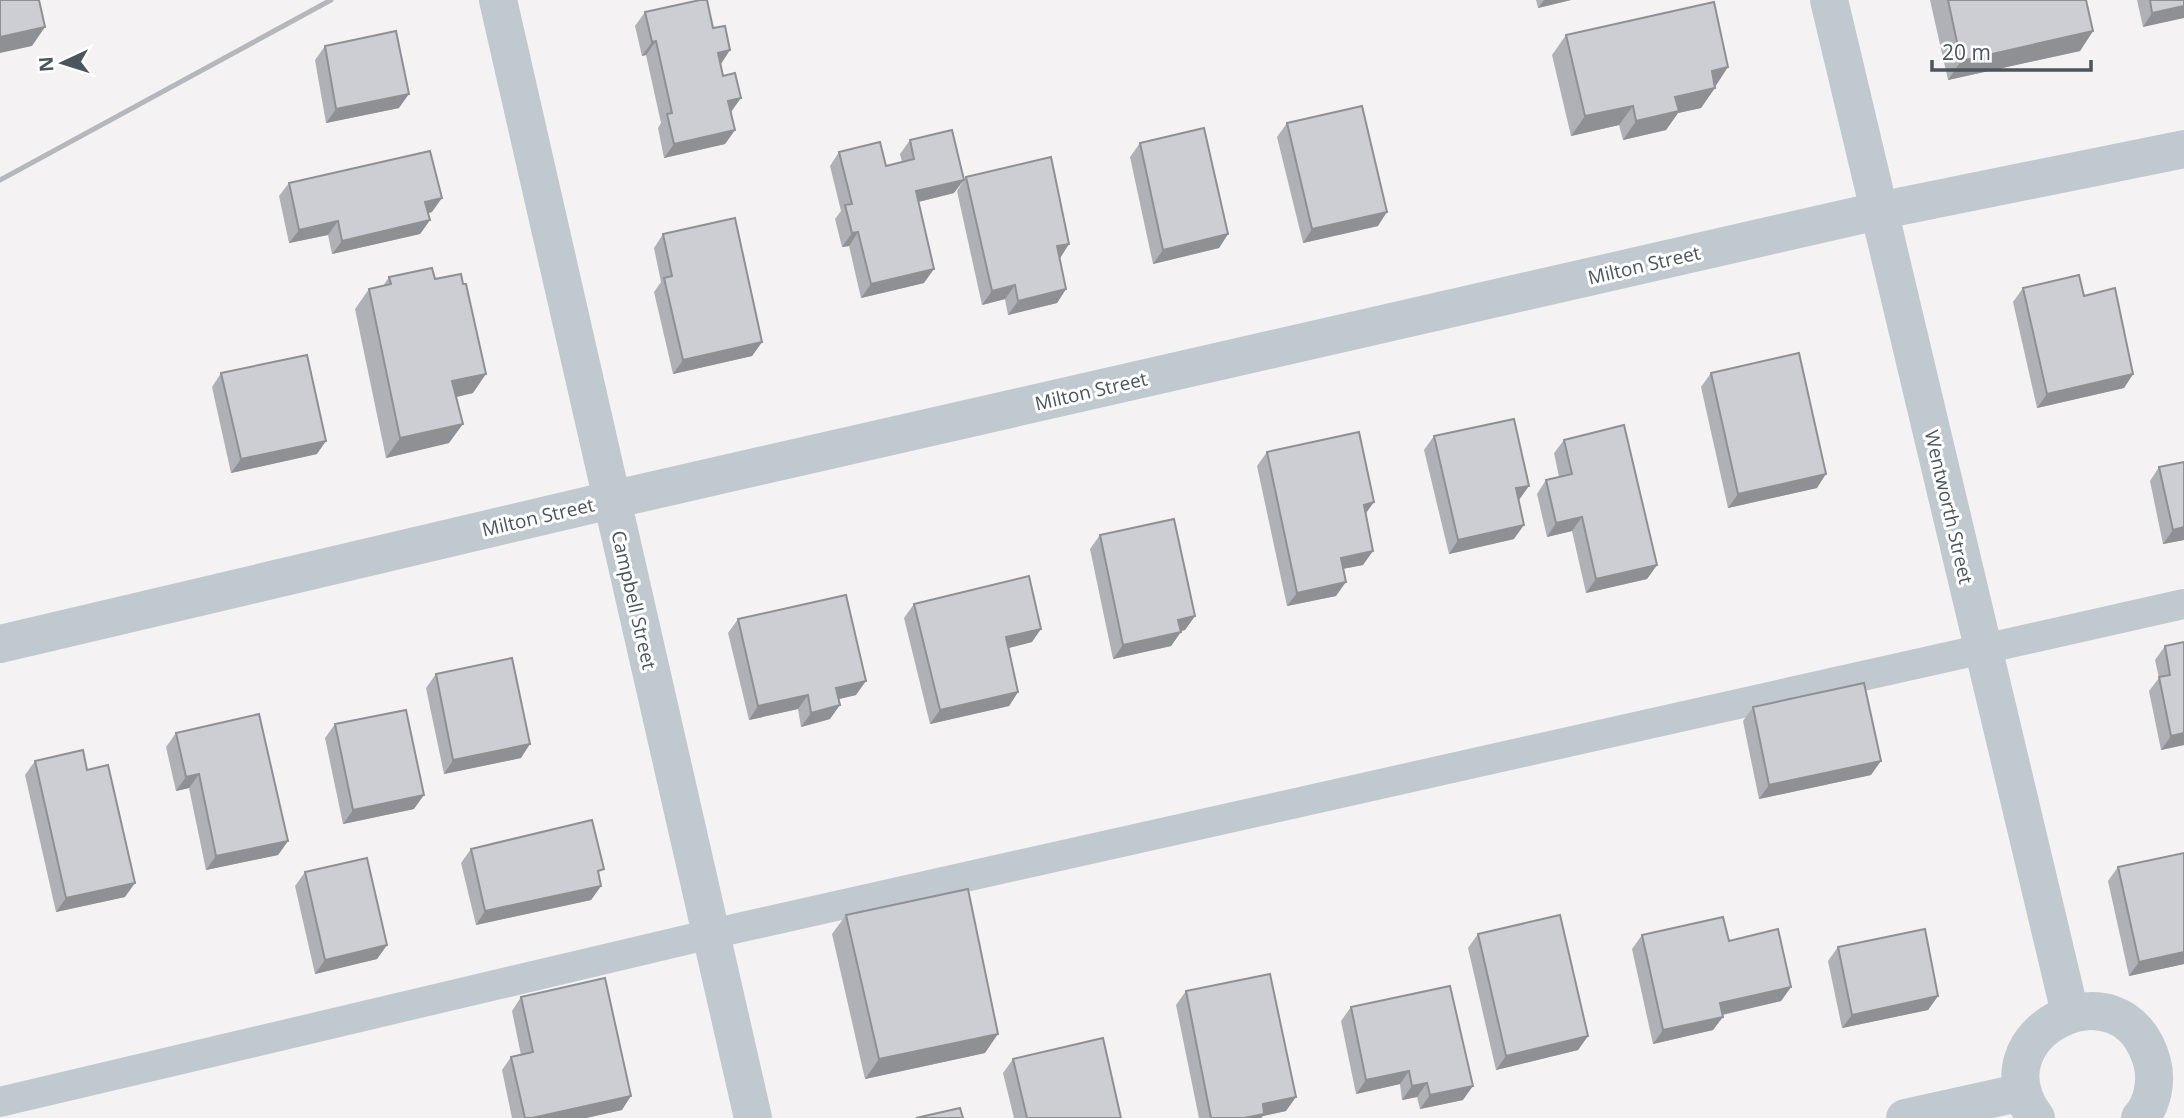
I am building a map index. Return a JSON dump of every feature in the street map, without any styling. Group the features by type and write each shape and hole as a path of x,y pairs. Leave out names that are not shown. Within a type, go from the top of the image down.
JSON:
{"street":[{"name":"Campbell Street","path":"498,0 752,1118"},
{"name":"Wentworth Street","path":"1829,0 2070,1013"},
{"name":"Milton Street","path":"0,644 611,500 1878,212 2184,149"},
{"path":"1905,1118 2029,1105 2021,1074 2025,1052 2037,1033 2054,1019 2070,1013 2097,1011 2119,1017 2137,1031 2149,1049 2169,1061 2140,1118"}],"lane":[{"path":"0,1102 711,934 2184,604"}],"building":[{"path":"0,0 39,0 45,27 0,37"},
{"path":"707,0 713,28 725,26 730,50 718,53 723,76 735,73 741,98 728,101 735,130 674,144 667,114 672,113 656,41 652,42 645,12"},
{"path":"1948,0 2086,0 2093,31 1961,61"},
{"path":"2150,0 2184,0 2184,6 2152,13"},
{"path":"1714,2 1728,67 1712,71 1715,88 1675,97 1679,111 1636,121 1633,106 1585,116 1566,35"},
{"path":"396,31 409,94 336,109 325,46"},
{"path":"1362,106 1387,212 1312,229 1287,123"},
{"path":"1204,128 1228,234 1163,250 1140,143"},
{"path":"952,130 964,180 916,191 934,269 871,284 858,232 852,233 845,205 852,204 839,152 880,142 886,166 914,159 910,140"},
{"path":"430,151 442,198 425,202 430,220 342,241 338,221 299,230 289,183"},
{"path":"1051,157 1069,244 1057,246 1066,289 1018,301 1015,285 992,291 966,177"},
{"path":"735,218 762,342 683,360 664,278 672,276 663,234"},
{"path":"432,268 435,279 461,274 463,284 466,284 486,374 452,381 463,424 400,438 369,289 391,284 389,277"},
{"path":"2079,275 2084,296 2115,288 2133,374 2047,394 2023,288"},
{"path":"1799,353 1826,474 1738,494 1711,373"},
{"path":"307,355 326,441 241,459 221,373"},
{"path":"1514,419 1529,486 1516,488 1524,525 1458,540 1434,436"},
{"path":"1624,425 1657,565 1596,579 1582,517 1556,523 1546,480 1572,474 1564,440"},
{"path":"1359,432 1374,502 1364,505 1373,551 1341,558 1346,582 1297,593 1267,452"},
{"path":"2184,462 2184,527 2173,530 2159,467"},
{"path":"1174,519 1195,616 1178,620 1181,632 1123,645 1100,535"},
{"path":"1029,576 1041,629 1006,637 1018,692 940,710 914,604"},
{"path":"846,595 866,681 836,688 840,705 811,713 808,695 758,706 738,619"},
{"path":"2184,642 2184,733 2171,736 2159,677 2170,675 2165,646"},
{"path":"512,658 530,744 453,760 436,674"},
{"path":"1864,683 1881,761 1769,785 1753,707"},
{"path":"406,710 424,795 353,810 335,724"},
{"path":"259,714 288,841 216,856 199,774 186,777 176,733"},
{"path":"83,750 87,770 108,765 135,883 66,898 35,761"},
{"path":"592,820 604,869 598,871 601,886 485,911 471,849"},
{"path":"2184,853 2184,952 2139,962 2118,867"},
{"path":"367,858 387,945 325,960 305,872"},
{"path":"968,889 998,1034 879,1059 846,915"},
{"path":"1560,915 1588,1036 1506,1056 1478,934"},
{"path":"1723,917 1729,941 1778,929 1791,987 1720,1003 1723,1017 1663,1030 1642,935"},
{"path":"1925,929 1938,996 1852,1015 1838,947"},
{"path":"1270,974 1296,1097 1263,1104 1264,1114 1244,1118 1211,1118 1186,991"},
{"path":"605,978 631,1096 525,1118 511,1057 533,1052 521,997"},
{"path":"1450,986 1473,1086 1430,1095 1427,1083 1412,1086 1409,1071 1366,1080 1351,1007"},
{"path":"1103,1038 1121,1118 1027,1118 1013,1059"},
{"path":"960,1108 963,1118 916,1118"}],"railway":[{"path":"0,180 331,0"}]}
